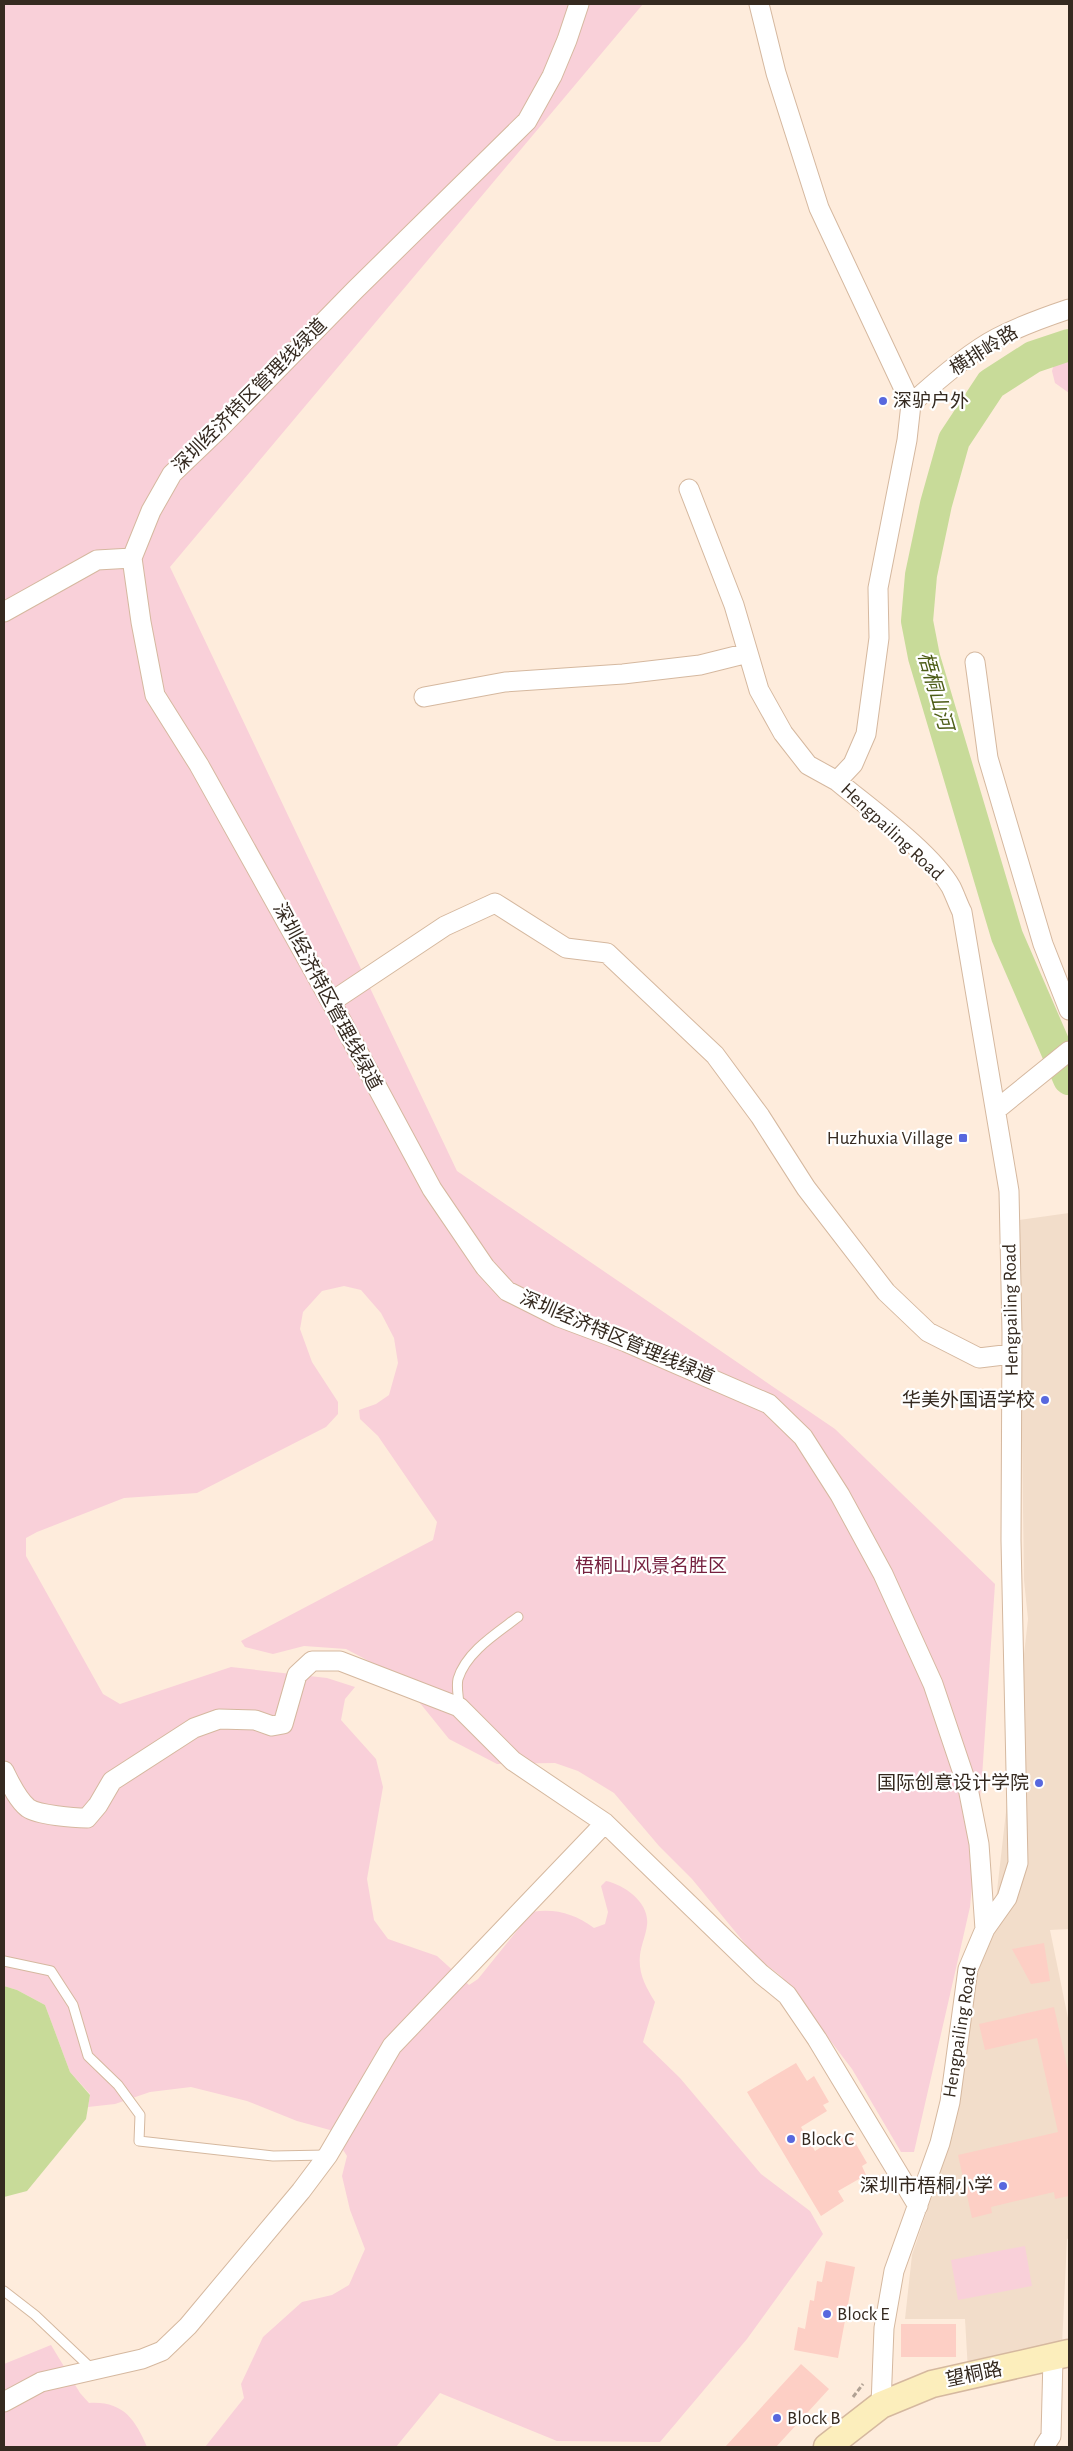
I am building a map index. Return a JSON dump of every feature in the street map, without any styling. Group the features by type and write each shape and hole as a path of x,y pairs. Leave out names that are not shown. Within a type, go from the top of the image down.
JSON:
{"main road":[{"name":"望桐路","path":"827,2447 881,2405 932,2384 1061,2356"}],"street":[{"name":"深圳经济特区管理线绿道","path":"578,4 568,40 552,76 527,121 354,290 218,430 172,474 151,511 132,558 141,622 155,694 203,773 331,1002 432,1189 485,1267 507,1291 559,1317 626,1342 769,1404 803,1437 840,1495 882,1574 933,1684 968,1788 980,1844 985,1929"},
{"path":"759,4 776,73 819,208 911,404 907,440 878,588 879,638 866,734 853,764 837,781"},
{"name":"横排岭路","path":"911,404 936,382 995,339 1031,322 1069,309"},
{"name":"Hengpailing Road","path":"689,489 734,605 759,690 783,733 808,765 837,781 905,838 951,887 962,912 1009,1191 1012,1354 1010,1540 1018,1864 1007,1898 985,1929 968,1969 950,2102 940,2144 894,2271 884,2328 881,2405"},
{"path":"4,612 96,560 132,558"},
{"path":"424,697 506,682 623,674 700,665 748,653"},
{"path":"975,662 988,758 1043,944 1069,1010"},
{"path":"331,1002 445,926 495,903 566,948 606,953 715,1055 760,1116 806,1188 886,1292 928,1332 979,1358 1012,1354"},
{"path":"996,1110 1069,1051"},
{"path":"4,1771 15,1793 29,1808 69,1818 87,1818 98,1805 112,1781 194,1728 219,1719 255,1720 272,1726 283,1724 297,1675 312,1661 340,1661 459,1707 513,1761 605,1823 760,1974 786,1995 817,2038 918,2206"},
{"path":"4,2402 41,2382 142,2360 162,2351 188,2326 301,2191 328,2155 392,2046 605,1823"},
{"path":"1044,2447 1051,2436 1061,2356"}],"lane":[{"path":"459,1707 458,1681 465,1663 488,1640 518,1617"},
{"path":"4,1961 51,1971 73,2004 88,2056 118,2085 140,2115 139,2141 273,2156 328,2155"},
{"path":"4,2291 35,2315 93,2370"}],"shaded area":[{"path":"1069,1213 1069,1929 1050,1930 1069,2023 1069,2238 1067,2239 1062,2346 968,2371 965,2319 905,2319 912,2255 953,2134 974,1975 993,1926 1028,1619 1024,1580 1019,1220"},
{"path":"4,1986 17,1990 45,2005 70,2072 90,2095 86,2119 27,2191 4,2197"}],"green space":[{"name":"梧桐山风景名胜区","path":"4,4 643,4 170,567 457,1171 835,1429 995,1584 982,1777 970,1907 914,2152 901,2152 852,2069 781,1976 756,1957 692,1879 659,1846 614,1793 578,1771 555,1763 497,1764 449,1739 399,1677 346,1649 304,1646 273,1654 245,1647 241,1641 433,1540 437,1522 378,1436 360,1419 359,1410 376,1404 389,1395 398,1363 394,1338 381,1313 361,1290 344,1286 322,1291 303,1312 300,1329 312,1362 338,1402 338,1414 326,1427 197,1493 124,1498 37,1532 26,1538 26,1556 103,1694 120,1704 231,1667 327,1678 355,1687 345,1699 341,1720 376,1759 383,1787 367,1879 374,1920 388,1939 437,1956 469,1985 478,1979 532,1912 549,1911 564,1913 580,1919 594,1928 605,1924 608,1912 601,1886 606,1881 621,1886 640,1902 645,1909 647,1925 641,1951 640,1968 646,1986 655,2002 643,2042 680,2078 761,2174 810,2211 823,2234 747,2339 660,2442 557,2441 440,2393 396,2447 205,2447 244,2398 241,2384 263,2337 302,2302 332,2295 349,2285 365,2249 350,2210 342,2176 347,2156 330,2130 297,2121 247,2101 191,2087 150,2092 115,2104 88,2107 90,2094 70,2072 45,2005 17,1990 4,1986"},
{"path":"1069,350 1069,393 1055,383 1052,371 1056,357"},
{"path":"1025,2246 1032,2286 958,2300 951,2260"},
{"path":"51,2345 80,2393 89,2403 111,2405 126,2414 138,2428 147,2447 4,2447 4,2364"}],"building":[{"path":"1044,1943 1050,1981 1031,1984 1012,1949"},
{"path":"1054,2007 1069,2075 1069,2196 1055,2199 1054,2192 991,2207 992,2213 972,2218 958,2155 1058,2132 1037,2038 985,2050 979,2024"},
{"name":"Block C","path":"796,2063 807,2081 814,2076 829,2102 823,2105 827,2111 801,2127 815,2151 842,2134 846,2140 852,2137 867,2163 862,2166 866,2175 838,2191 844,2201 821,2216 747,2092"},
{"name":"Block E","path":"826,2261 855,2267 838,2358 794,2350 798,2327 805,2329 810,2300 814,2301 817,2281 822,2282"},
{"path":"901,2324 956,2324 956,2357 901,2357"},
{"name":"Block B","path":"801,2364 829,2389 776,2447 725,2447"}],"waterway":[{"name":"梧桐山河","path":"1069,345 1033,357 991,384 954,440 936,504 921,575 917,621 924,657 1007,936 1069,1079"}],"place":[{"name":"深驴户外","path":"883,401"},
{"name":"Huzhuxia Village","path":"963,1138"},
{"name":"华美外国语学校","path":"1045,1400"},
{"name":"国际创意设计学院","path":"1039,1783"},
{"name":"Block C","path":"791,2139"},
{"name":"深圳市梧桐小学","path":"1003,2186"},
{"name":"Block E","path":"827,2314"},
{"name":"Block B","path":"777,2418"}]}
